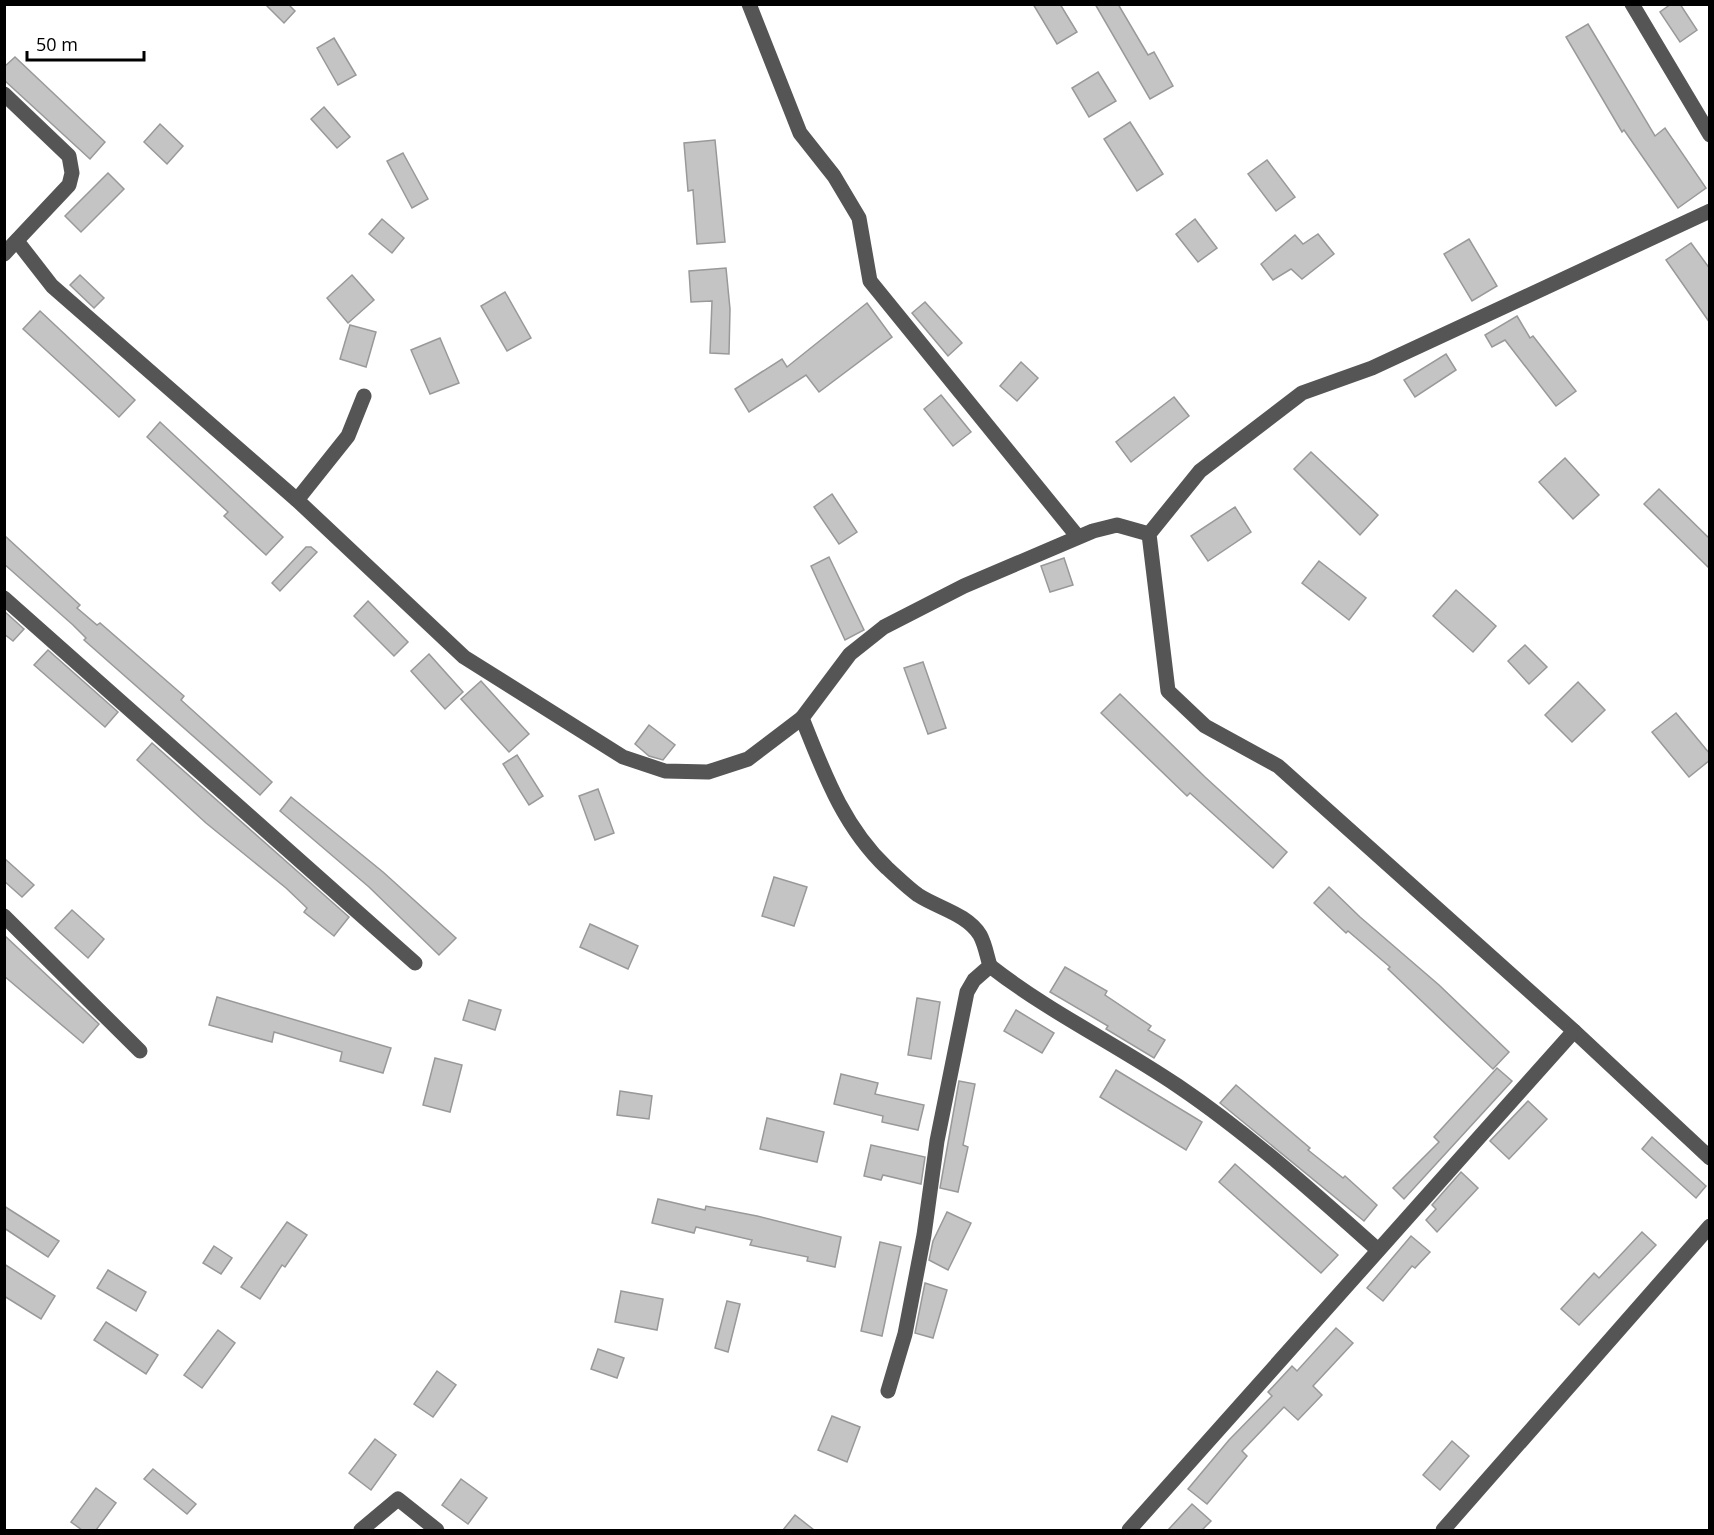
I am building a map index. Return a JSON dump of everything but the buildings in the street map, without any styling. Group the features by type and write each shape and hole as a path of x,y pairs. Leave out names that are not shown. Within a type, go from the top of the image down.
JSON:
{"street":[{"path":"749,4 800,133 834,176 859,218 870,281 1078,537"},
{"path":"1632,4 1710,135"},
{"path":"4,94 69,156 72,174 69,185 4,254"},
{"path":"1710,211 1372,368 1302,393 1200,471 1149,534 1168,691 1205,726 1278,766 1574,1031 1710,1158"},
{"path":"17,241 52,286 297,500 464,657 623,758 665,771 708,772 748,759 802,718 850,654 884,627 964,586 1078,537 1117,525 1149,534"},
{"path":"297,500 348,436 364,396"},
{"path":"4,598 415,963"},
{"path":"802,718 843,814 862,841 887,868 918,895 965,920 980,935 990,966 1034,998 1175,1084 1219,1114 1378,1250"},
{"path":"4,916 140,1051"},
{"path":"888,1391 905,1334 924,1235 937,1141 967,992 974,980 990,966"},
{"path":"1129,1530 1574,1031"},
{"path":"1443,1530 1710,1226"},
{"path":"361,1530 398,1499 437,1530"}]}
